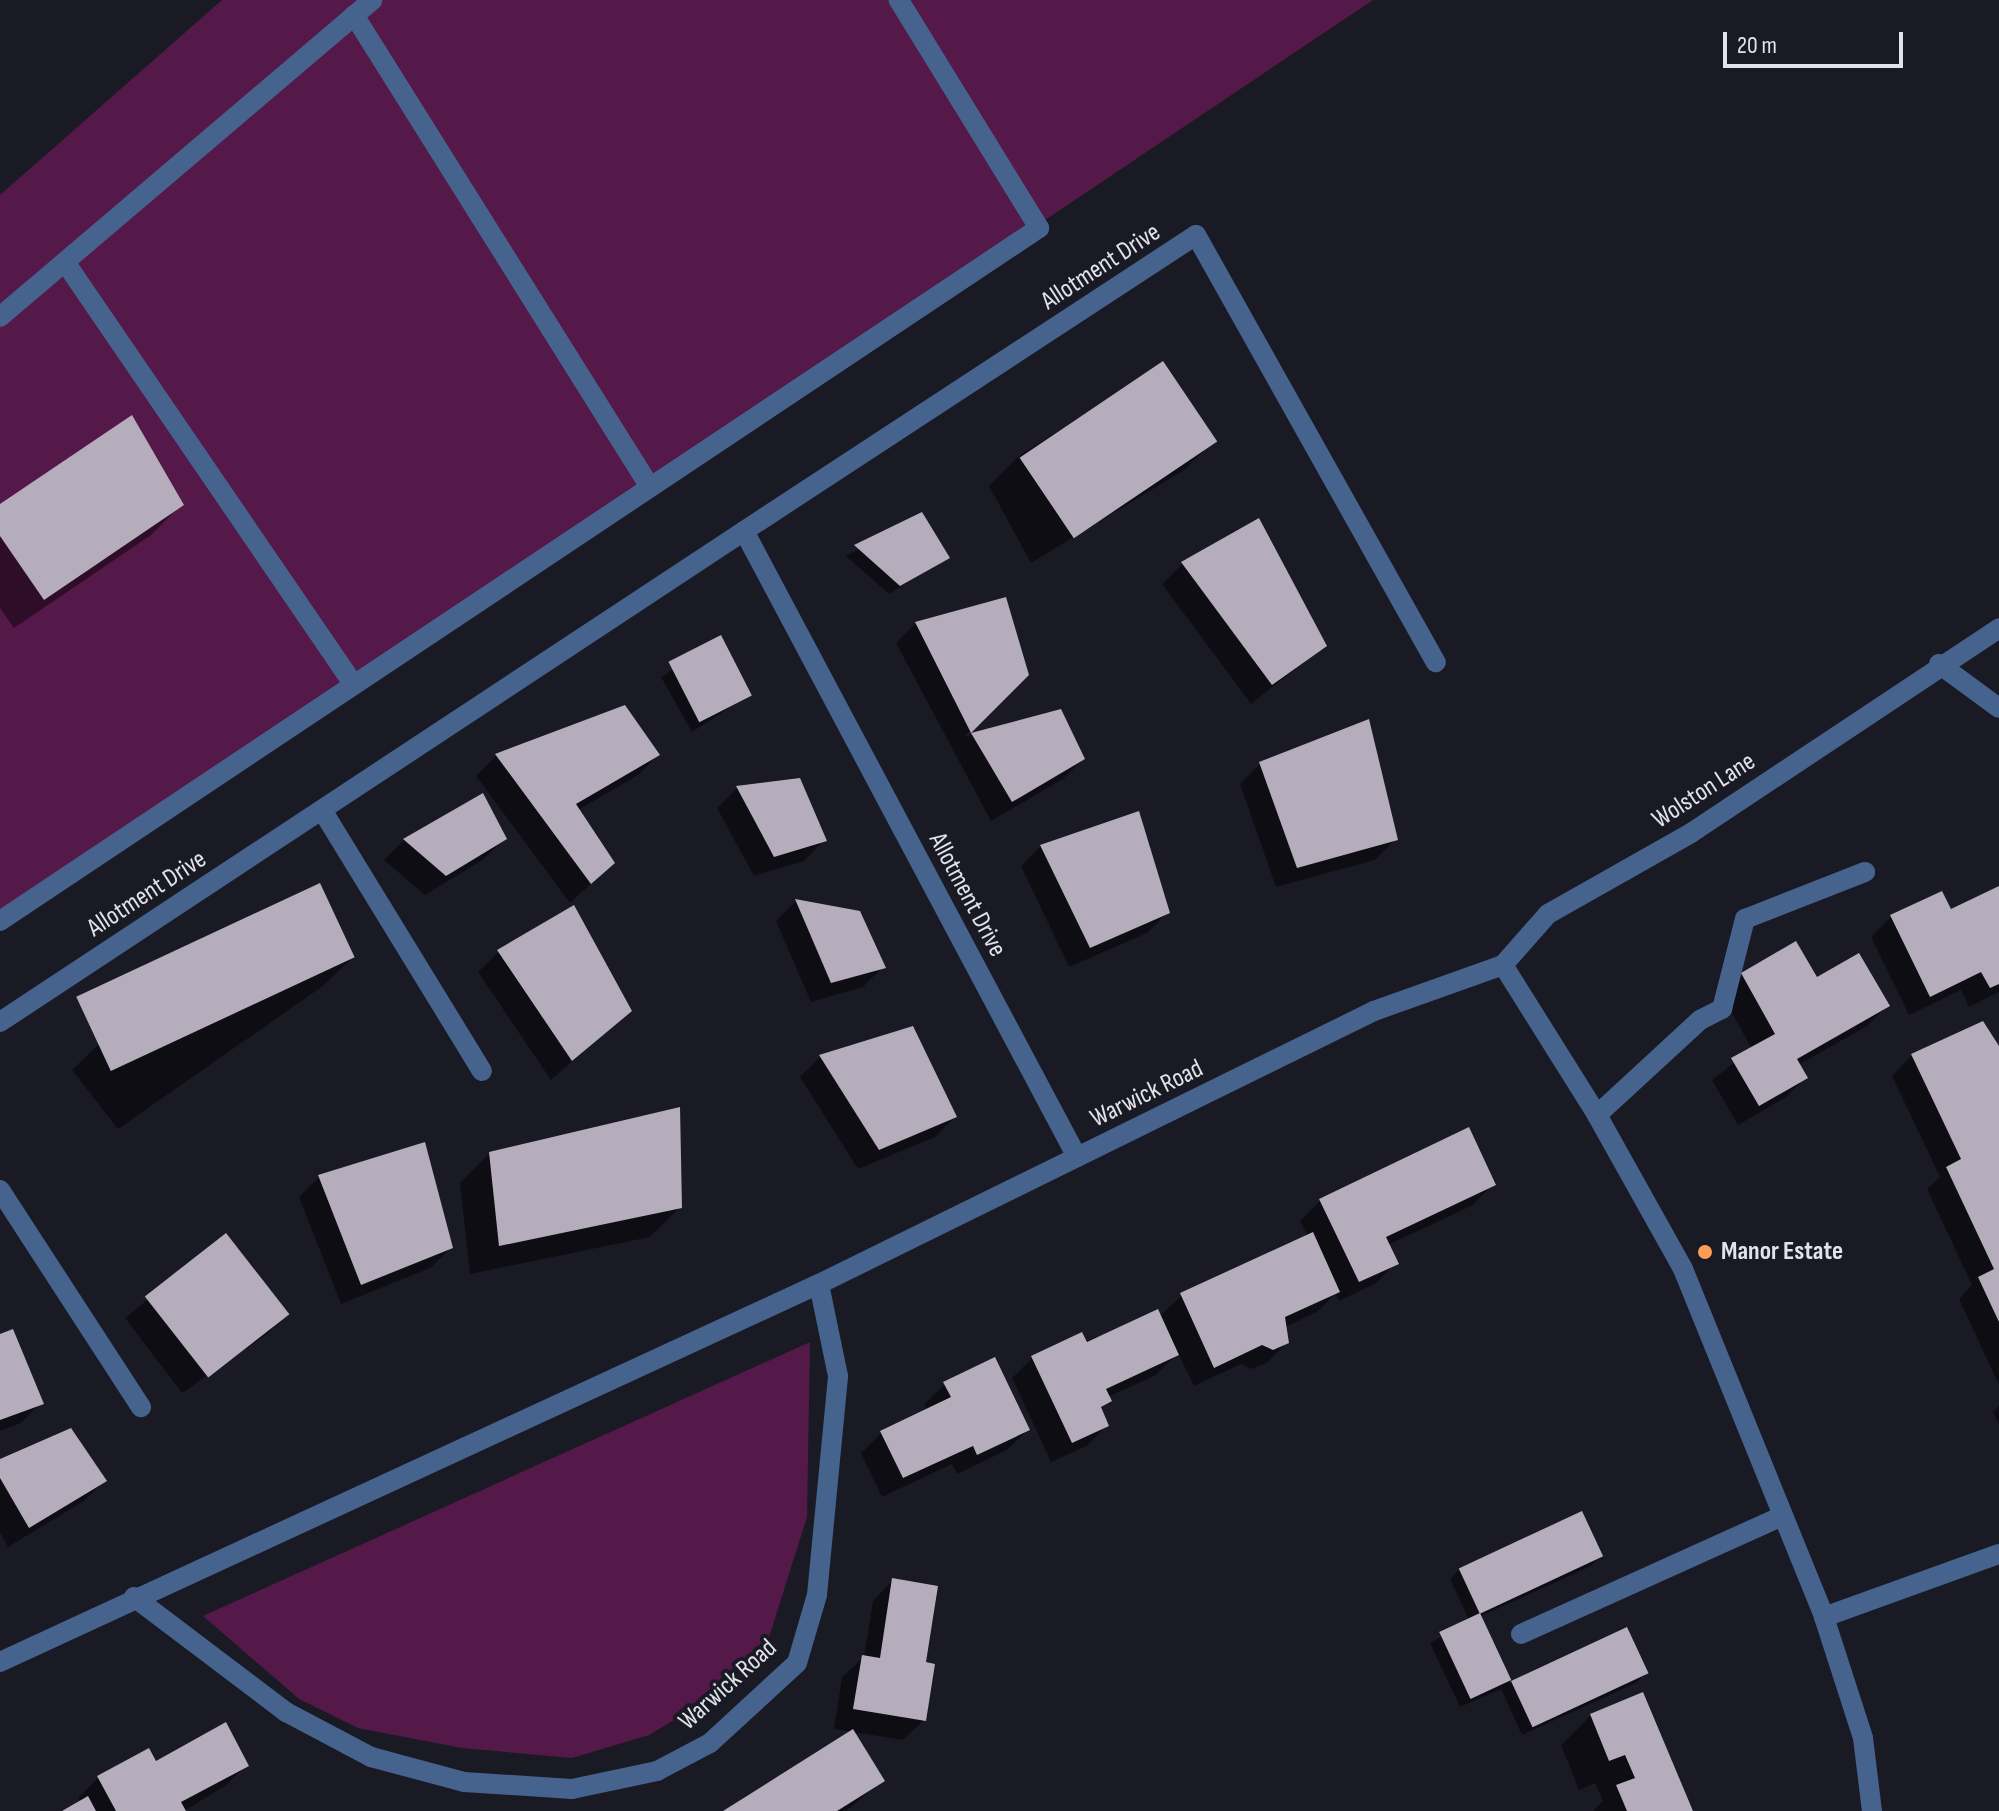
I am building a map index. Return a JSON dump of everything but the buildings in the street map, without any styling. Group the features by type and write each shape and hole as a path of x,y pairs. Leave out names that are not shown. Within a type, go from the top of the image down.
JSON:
{"street":[{"path":"0,317 372,0"},
{"path":"0,921 1039,228 899,0"},
{"path":"354,15 650,487"},
{"name":"Allotment Drive","path":"0,1022 1196,235 1436,662"},
{"path":"65,262 354,685"},
{"name":"Allotment Drive","path":"744,531 1077,1157"},
{"name":"Wolston Lane","path":"1503,965 1548,914 1691,833 1939,664 1999,628"},
{"path":"1939,664 1999,708"},
{"path":"322,810 482,1071"},
{"path":"1597,1115 1700,1020 1722,1009 1745,919 1865,872"},
{"path":"1503,965 1597,1115 1683,1269 1824,1617 1863,1738 1872,1811"},
{"name":"Warwick Road","path":"0,1662 134,1597 819,1284 1374,1011 1503,965"},
{"path":"0,1190 141,1407"},
{"name":"Warwick Road","path":"134,1597 286,1712 371,1757 464,1782 572,1789 657,1771 710,1743 797,1663 817,1595 838,1376 819,1284"},
{"path":"1521,1634 1782,1516"},
{"path":"1824,1617 1999,1554"}],"shaded area":[{"path":"222,0 1373,0 0,921 0,195"},
{"path":"810,1342 807,1517 765,1650 746,1677 649,1735 572,1758 462,1748 358,1728 299,1699 203,1616"}],"place":[{"name":"Manor Estate","path":"1705,1252"}]}
